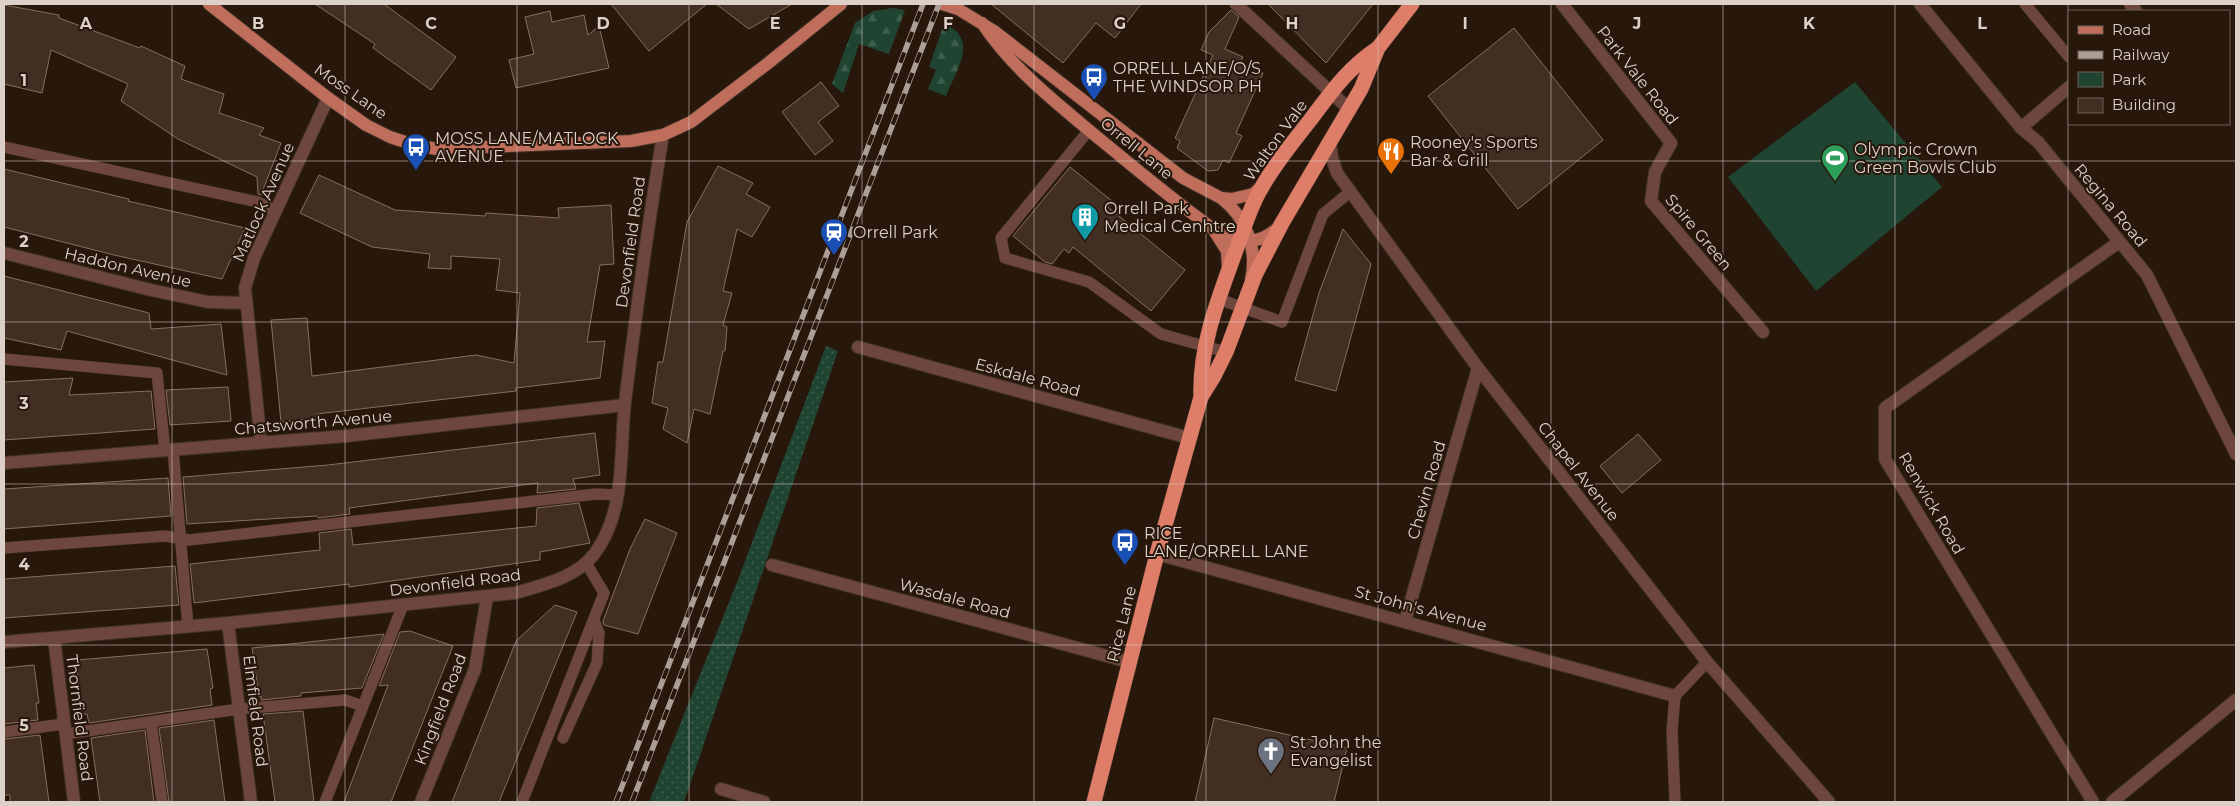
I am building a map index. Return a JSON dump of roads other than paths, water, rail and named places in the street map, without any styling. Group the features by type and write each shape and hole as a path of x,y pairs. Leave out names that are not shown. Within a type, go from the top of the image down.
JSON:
{"highway":[{"name":"Walton Vale","path":"1242,307 1249,288 1282,223 1350,110 1378,48 1412,4"},
{"name":"Walton Vale","path":"1219,299 1227,274 1245,241 1244,226 1261,187 1282,156 1346,72 1378,48"},
{"name":"Rice Lane","path":"1201,397 1200,374 1205,346 1219,299"},
{"name":"Rice Lane","path":"1094,802 1157,554 1201,397 1226,352 1242,307"}],"main road":[{"name":"Moss Lane","path":"210,4 328,98 366,125 390,137 414,145 438,149 631,141 663,135 677,130 706,112 842,4"},
{"name":"Orrell Lane","path":"942,4 958,9 982,23 1176,173 1221,198 1233,207 1244,226"},
{"name":"Orrell Lane","path":"982,23 996,45 1015,65 1089,130 1214,230 1245,241"},
{"path":"1221,198 1244,198 1253,194 1261,187"},
{"path":"1249,288 1253,264 1245,241 1271,234 1282,223"},
{"name":"Orrell Lane","path":"1214,230 1227,251 1227,274"}],"street":[{"path":"1236,4 1330,94 1350,110"},
{"name":"Park Vale Road","path":"1562,4 1671,143"},
{"name":"Regina Road","path":"1920,4 2021,128 2038,142 2147,275 2236,454"},
{"path":"2021,128 2068,88"},
{"name":"Matlock Avenue","path":"261,444 245,288 248,274 328,98"},
{"name":"Devonfield Road","path":"4,642 188,627 487,597 538,587 561,578 586,563 605,538 618,495 625,405 663,135"},
{"name":"Chapel Avenue","path":"1330,142 1332,158 1337,173 1478,368 1707,662 1829,802"},
{"name":"Spire Green","path":"1671,143 1655,172 1651,201 1763,332"},
{"name":"Renwick Road","path":"2093,802 1885,459 1885,408 2119,242"},
{"name":"Haddon Avenue","path":"4,253 170,294 208,302 246,304"},
{"name":"Eskdale Road","path":"858,347 1190,438"},
{"name":"Chevin Road","path":"1405,621 1478,368"},
{"name":"Chatsworth Avenue","path":"4,464 356,435 625,405"},
{"name":"St John's Avenue","path":"1157,554 1675,696"},
{"name":"Wasdale Road","path":"772,565 1129,662"},
{"name":"Kingfield Road","path":"421,802 475,669 487,597"},
{"name":"Elmfield Road","path":"228,623 251,802"},
{"name":"Thornfield Road","path":"54,638 74,802"},
{"path":"2112,802 2236,700"},
{"path":"721,789 764,802"}],"lane":[{"path":"2025,4 2068,56"},
{"path":"1089,130 1001,238 1005,258 1089,282 1161,334 1226,352"},
{"path":"4,147 258,202 276,211"},
{"path":"1219,299 1282,322 1323,214 1350,192"},
{"path":"4,359 157,372 180,538 188,627"},
{"path":"4,548 165,536 189,540 596,494 618,495"},
{"path":"522,802 604,593 586,563"},
{"path":"325,802 403,605"},
{"path":"563,738 597,663 599,634 594,620"},
{"path":"1675,802 1672,731 1675,696 1707,662"},
{"path":"4,732 152,722 239,709 345,700 363,706"},
{"path":"152,722 162,802"}],"railway":[{"path":"616,802 923,4"},
{"path":"632,802 939,4"}],"place":[{"name":"ORRELL LANE/O/S THE WINDSOR PH","path":"1094,101"},
{"name":"MOSS LANE/MATLOCK AVENUE","path":"416,171"},
{"name":"Rooney's Sports Bar & Grill","path":"1391,175"},
{"name":"Olympic Crown Green Bowls Club","path":"1835,182"},
{"name":"Orrell Park Medical Cenhtre","path":"1085,241"},
{"name":"Orrell Park","path":"834,256"},
{"name":"RICE LANE/ORRELL LANE","path":"1125,566"},
{"name":"St John the Evangelist","path":"1271,775"}]}
